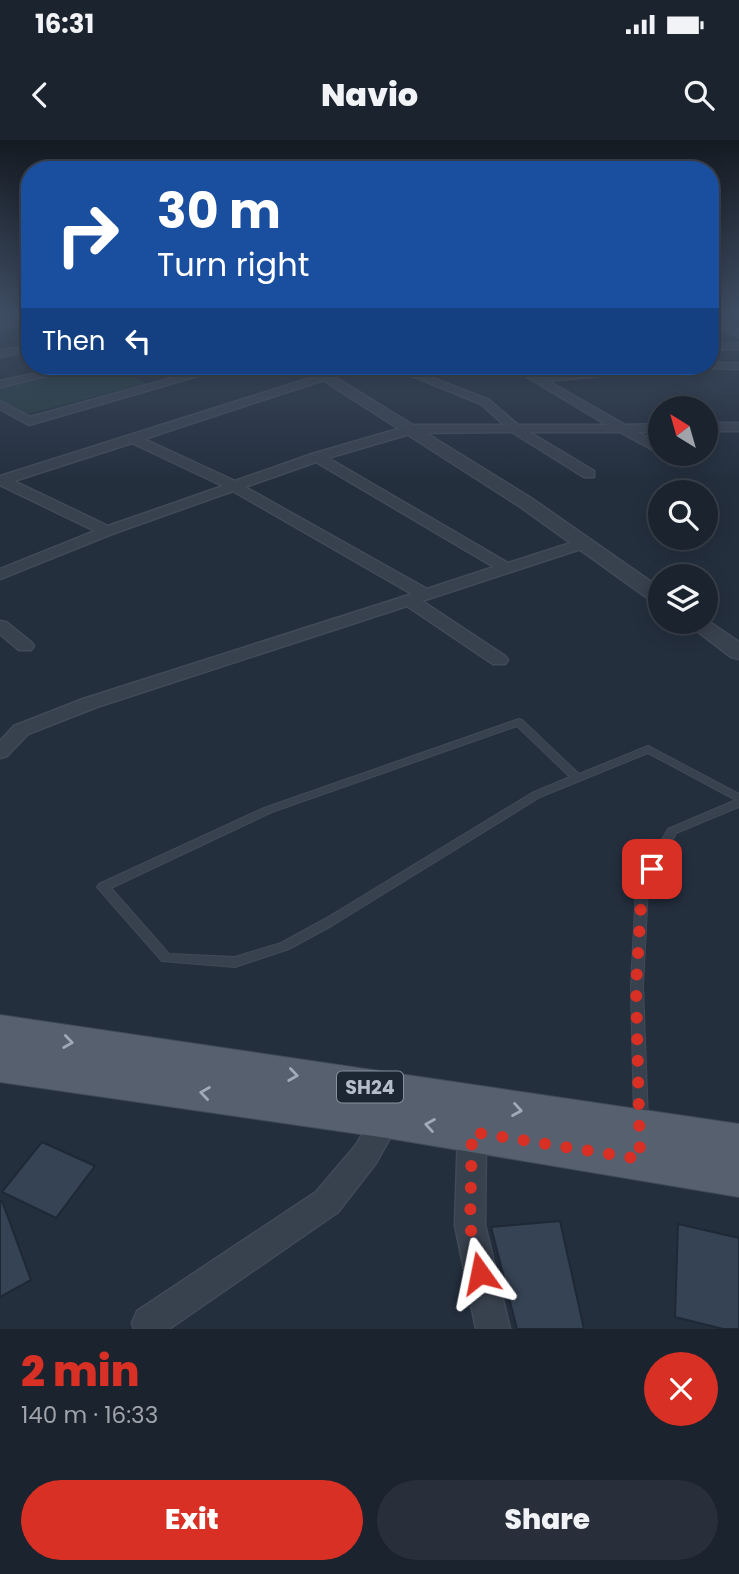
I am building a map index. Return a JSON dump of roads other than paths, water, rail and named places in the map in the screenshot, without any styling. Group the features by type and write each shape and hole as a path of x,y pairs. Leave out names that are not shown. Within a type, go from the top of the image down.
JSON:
{"main road":[{"name":"SH24","path":"0,1032 641,1144 739,1175"},
{"name":"SH24","path":"0,1064 472,1132 641,1144 739,1144"}],"street":[{"path":"0,384 42,375"},
{"path":"0,404 29,421 195,375"},
{"path":"320,375 412,429 526,502 648,590"},
{"path":"416,375 485,402 517,430 589,474"},
{"path":"531,375 648,443"},
{"path":"538,379 577,375"},
{"path":"0,481 323,377"},
{"path":"718,427 739,427"},
{"path":"0,574 107,531 234,486 317,457 412,429 648,428"},
{"path":"132,438 234,486 416,596 499,660"},
{"path":"317,457 506,568"},
{"path":"0,481 107,531"},
{"path":"0,752 21,730 90,703 582,544"},
{"path":"0,626 24,646"},
{"path":"713,634 739,652"},
{"path":"151,1329 149,1324 327,1202 366,1154 387,1118"},
{"path":"472,1132 470,1226 494,1329"}],"lane":[{"path":"577,778 519,722 268,810 103,887 166,958 235,962 285,946 536,795 648,749 739,800"},
{"path":"641,1144 636,986 642,888 672,831 739,800"}]}
